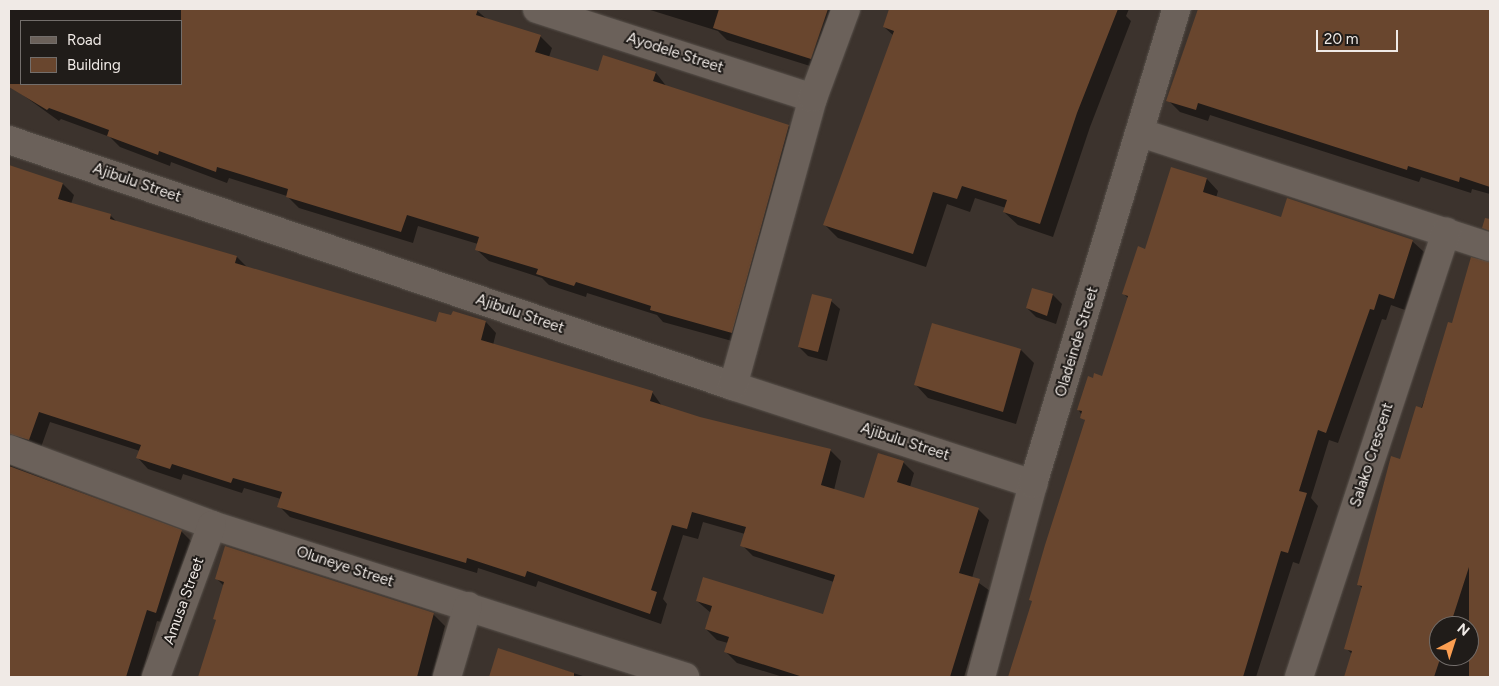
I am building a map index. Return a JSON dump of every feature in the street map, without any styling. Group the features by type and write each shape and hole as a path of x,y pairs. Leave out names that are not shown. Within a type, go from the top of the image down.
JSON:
{"street":[{"path":"732,386 814,98 846,9"},
{"name":"Oladeinde Street","path":"981,677 1033,484 1141,133 1176,9"},
{"name":"Ayodele Street","path":"545,10 814,98"},
{"path":"1141,133 1490,247"},
{"name":"Ajibulu Street","path":"9,140 732,386 1033,484"},
{"name":"Salako Crescent","path":"1299,677 1446,232"},
{"name":"Oluneye Street","path":"9,450 212,525 685,677"},
{"name":"Amusa Street","path":"156,677 212,525"},
{"path":"447,677 468,606"}],"building":[{"path":"181,9 478,9 476,15 541,35 535,52 598,71 603,55 656,72 653,81 789,125 732,333 650,310 651,306 576,282 574,286 536,274 538,269 475,250 479,237 407,215 401,232 286,197 288,189 217,167 216,172 159,151 158,155 107,136 109,130 49,108 47,110 9,87 9,84 182,85"},
{"path":"719,9 828,9 811,59 713,28"},
{"path":"889,9 1118,9 1077,113 1040,224 1003,212 1007,200 962,186 957,199 933,192 913,254 823,225 894,31 883,27"},
{"path":"1198,9 1490,9 1490,187 1460,177 1459,182 1408,166 1407,170 1198,103 1196,110 1166,101"},
{"path":"9,165 63,183 58,199 111,214 110,219 237,256 235,263 436,322 439,312 451,315 453,311 486,321 481,340 653,391 650,401 700,417 831,449 821,485 864,498 878,453 904,461 897,482 979,508 959,573 980,579 950,677 803,677 724,652 729,637 705,629 712,606 696,601 703,577 823,614 835,575 740,546 746,527 692,512 687,529 672,525 651,590 657,592 650,614 527,571 525,577 467,558 466,563 277,507 282,492 233,478 231,483 172,464 170,469 136,458 141,445 39,412 29,440 9,434"},
{"path":"1171,167 1207,178 1203,192 1281,217 1287,198 1413,240 1394,299 1379,294 1374,310 1370,309 1326,433 1318,430 1299,491 1307,493 1288,553 1281,551 1243,677 1008,677 1032,601 1029,600 1045,545 1085,420 1080,418 1082,411 1077,410 1088,376 1093,378 1094,373 1102,376 1128,296 1122,294 1138,246 1145,249"},
{"path":"1485,218 1490,219 1490,231 1482,228"},
{"path":"1471,257 1490,262 1490,677 1469,677 1469,666 1479,666 1479,616 1469,616 1469,567 1453,616 1429,616 1429,666 1438,666 1434,677 1344,677 1352,651 1344,649 1362,586 1357,585 1391,456 1400,459 1416,406 1422,408 1448,322 1452,323"},
{"path":"1032,288 1053,294 1047,316 1026,308"},
{"path":"812,294 832,299 818,352 798,347"},
{"path":"932,323 1021,349 1003,412 914,385"},
{"path":"9,466 182,530 156,613 147,610 126,677 9,677"},
{"path":"225,546 434,613 417,677 198,677 216,620 213,619 224,582 215,579"},
{"path":"498,648 574,673 574,677 489,677"}]}
